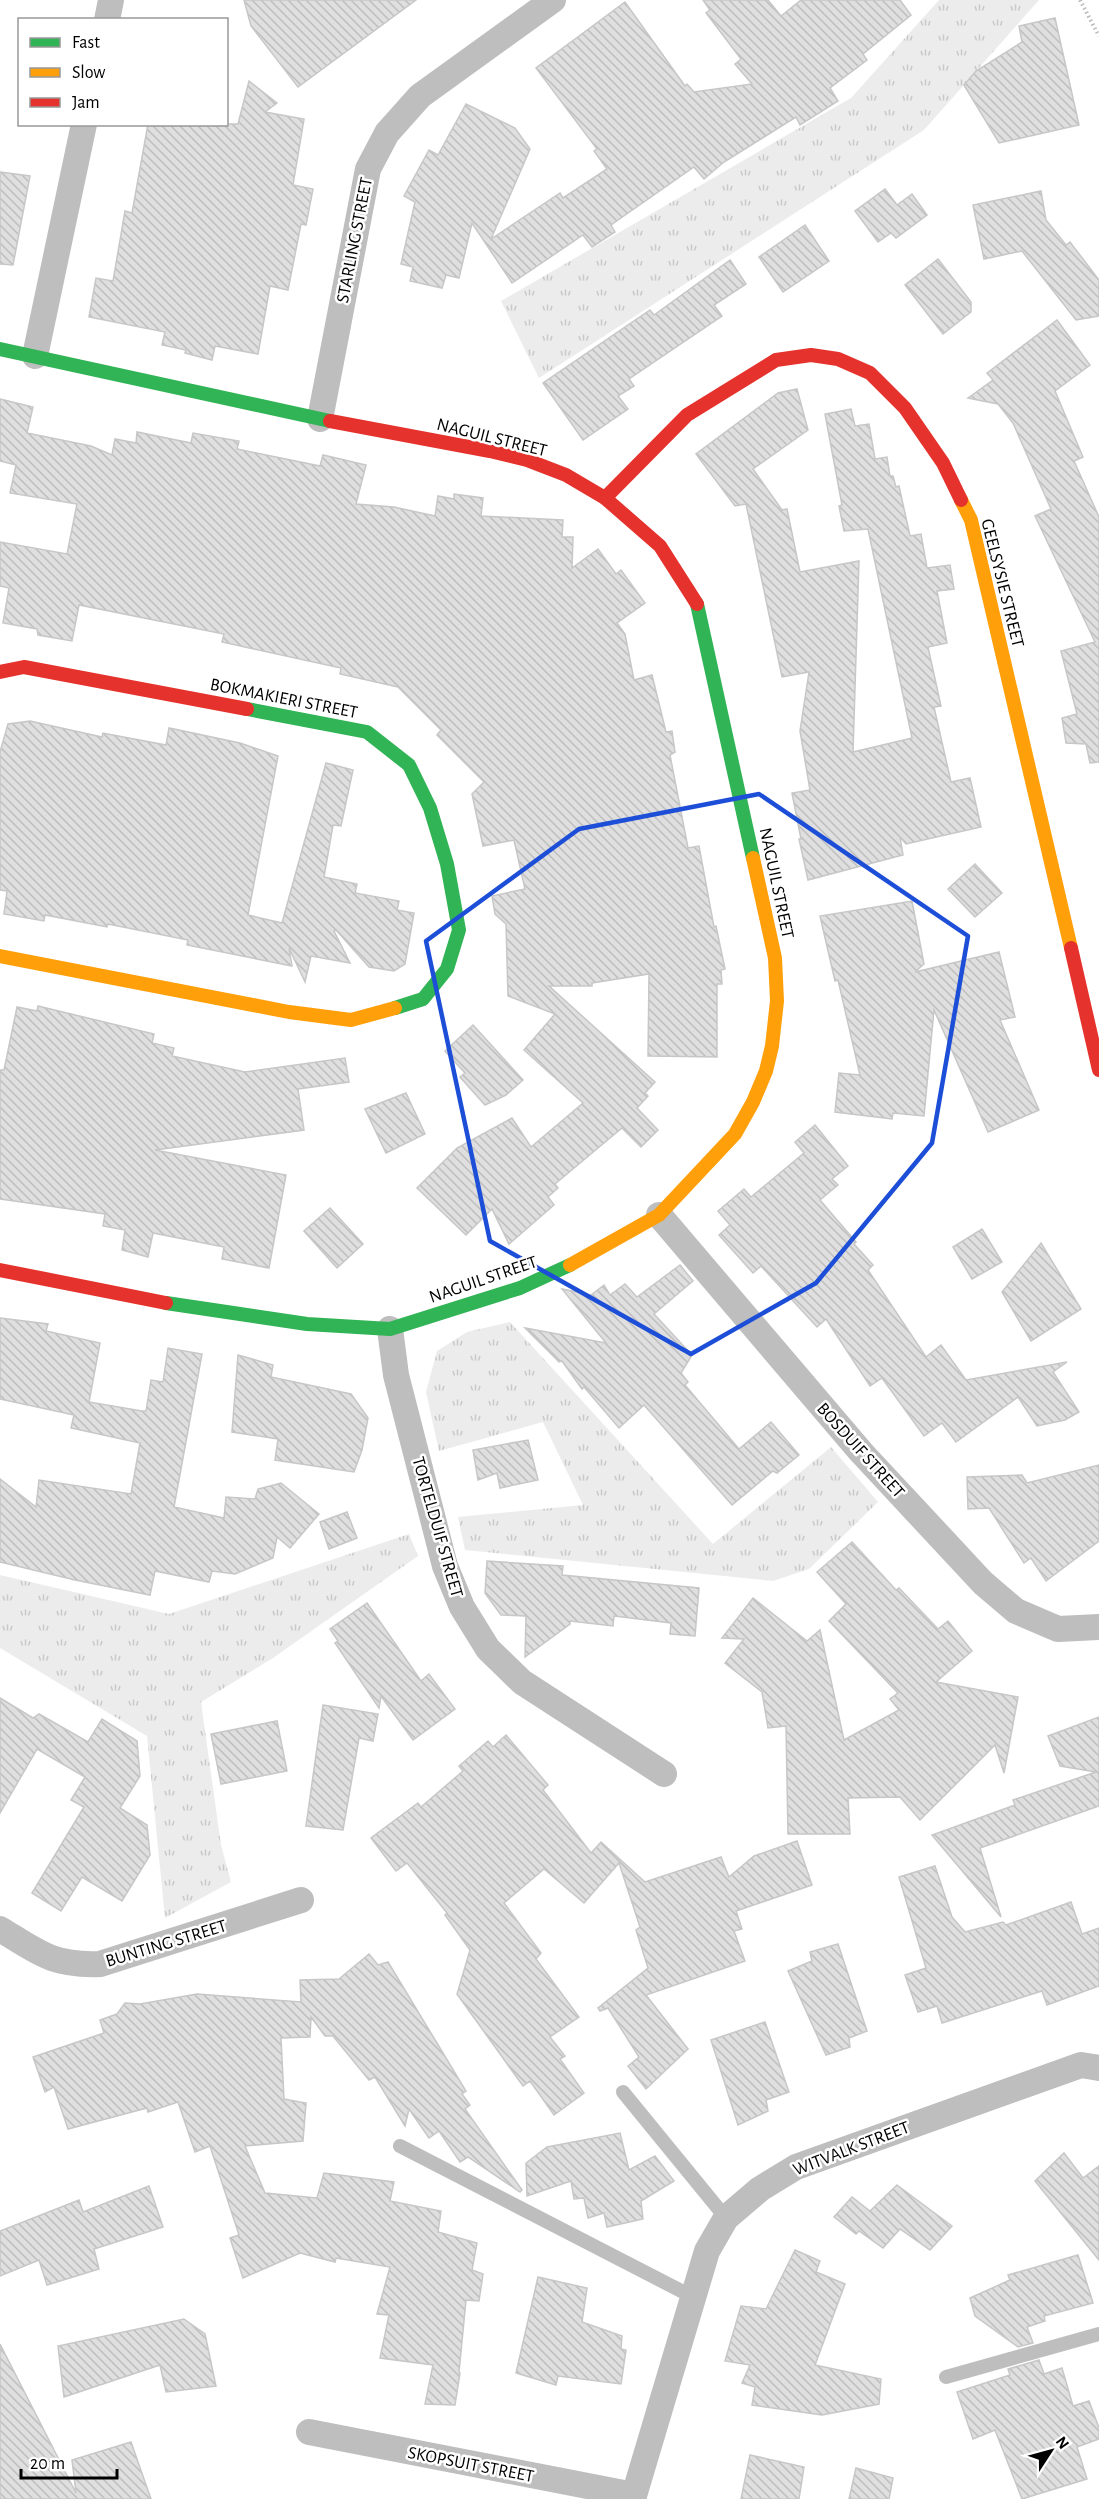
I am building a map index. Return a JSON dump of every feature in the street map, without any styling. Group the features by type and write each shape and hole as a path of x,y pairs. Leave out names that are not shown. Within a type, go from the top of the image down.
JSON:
{"street":[{"path":"106,18 111,0"},
{"name":"STARLING STREET","path":"320,419 368,169 387,133 420,96 553,0"},
{"path":"35,356 84,126"},
{"name":"NAGUIL STREET","path":"0,349 320,419 527,460 566,476 605,498 660,546 697,604 775,958 777,1001 772,1046 766,1071 753,1102 735,1134 659,1215 577,1262 520,1288 390,1329 307,1324 203,1310 0,1270"},
{"name":"GEELSYSIE STREET","path":"605,498 687,415 776,360 811,355 838,358 870,373 905,408 943,463 971,520 1099,1070"},
{"name":"BOKMAKIERI STREET","path":"0,672 24,667 367,732 409,765 430,808 447,864 459,930 447,969 423,999 385,1012 351,1020 289,1012 0,956"},
{"name":"BOSDUIF STREET","path":"659,1215 861,1452 983,1583 1016,1611 1058,1629 1099,1628"},
{"name":"TORTELDUIF STREET","path":"390,1329 396,1375 445,1566 462,1607 488,1649 522,1682 664,1774"},
{"name":"BUNTING STREET","path":"0,1929 51,1960 79,1965 100,1964 301,1900"},
{"name":"WITVALK STREET","path":"633,2497 707,2251 726,2218 760,2188 796,2166 1081,2065 1099,2068"},
{"name":"SKOPSUIT STREET","path":"309,2432 633,2497"}],"lane":[{"path":"622,2091 726,2218"},
{"path":"400,2146 693,2297"},
{"path":"946,2377 1099,2334"}],"path":[{"path":"1080,0 1099,36"}],"highlighted area":[{"path":"759,794 968,936 932,1143 816,1283 691,1354 490,1241 426,941 579,829"}],"green space":[{"path":"939,0 1039,0 924,130 539,378 501,301 851,98"},
{"path":"510,1322 713,1544 831,1447 878,1502 809,1569 773,1581 465,1550 458,1517 583,1505 543,1422 439,1451 426,1392 437,1351 467,1332"},
{"path":"409,1534 418,1556 273,1658 201,1702 221,1845 231,1882 165,1918 147,1736 0,1648 0,1575 169,1614"}],"building":[{"path":"244,0 416,0 298,87 251,26"},
{"path":"703,0 768,0 781,16 801,0 900,0 911,15 863,54 867,60 830,88 838,101 800,125 796,117 724,162 704,179 694,167 611,225 615,232 592,247 583,235 512,283 472,223 459,278 446,275 442,288 410,281 413,267 401,264 415,202 404,196 429,150 438,155 466,104 515,128 530,149 491,239 560,193 563,198 607,169 594,151 597,149 536,68 625,2 685,86 687,84 694,92 752,84 735,64 741,59 706,13 710,10"},
{"path":"1055,18 1079,125 999,143 964,85 976,71 1022,42 1019,26"},
{"path":"249,81 277,103 265,112 304,119 293,185 313,189 306,225 301,224 288,290 270,286 258,354 215,346 212,360 185,353 186,350 162,345 165,332 89,317 96,278 113,281 125,211 132,213 148,126 238,124"},
{"path":"0,172 30,176 13,265 0,264"},
{"path":"885,189 897,205 912,194 927,215 896,238 891,233 878,242 855,211"},
{"path":"1041,191 1046,220 1066,245 1070,242 1099,280 1099,316 1076,320 1022,251 984,259 973,205"},
{"path":"805,225 829,261 783,292 759,257"},
{"path":"938,259 971,302 971,312 943,334 905,285"},
{"path":"730,260 746,284 714,305 722,316 629,379 634,386 618,396 628,409 583,440 543,383 650,310 654,315"},
{"path":"1057,320 1090,365 1055,391 1083,457 1074,461 1099,517 1099,762 1090,763 1086,744 1066,743 1062,718 1077,714 1061,651 1095,642 1035,516 1051,509 1013,423 998,404 968,398 993,380 987,373"},
{"path":"797,389 808,430 753,469 782,510 787,509 800,572 859,561 853,752 912,738 868,529 844,531 839,506 842,505 825,414 851,409 855,426 869,424 875,459 887,457 890,476 893,476 896,487 899,486 910,536 921,534 927,568 950,565 954,589 937,591 947,643 928,647 941,706 934,707 951,782 970,778 981,827 906,844 900,837 903,855 808,880 792,793 810,790 800,731 809,672 782,677 746,504 735,506 696,454 778,393"},
{"path":"0,399 33,407 27,433 91,446 112,455 115,439 136,443 137,432 191,443 193,433 239,441 237,449 320,466 323,455 366,465 356,504 394,507 435,516 438,496 454,499 454,494 483,498 481,516 563,520 562,537 573,537 572,568 598,549 616,574 621,570 645,603 617,623 625,634 634,680 652,675 666,732 672,731 675,752 670,755 688,848 699,846 714,927 716,926 725,969 721,970 722,984 717,984 717,1057 648,1056 649,974 592,983 592,986 549,986 655,1082 645,1093 648,1096 637,1108 658,1130 641,1147 622,1128 555,1184 558,1188 548,1197 554,1205 509,1244 492,1209 466,1235 417,1188 457,1148 512,1118 531,1147 583,1103 524,1050 555,1014 508,996 506,924 495,914 492,896 525,889 514,840 483,846 472,794 484,782 437,735 441,730 398,687 340,674 341,668 222,642 224,634 79,605 72,641 38,635 37,629 3,623 9,588 0,586 0,542 67,554 77,504 10,493 16,465 0,461"},
{"path":"30,721 102,737 103,733 166,745 169,728 240,743 278,756 248,915 282,923 326,763 353,770 341,826 333,825 324,877 357,884 355,893 399,901 397,910 414,913 405,964 394,971 369,967 336,930 334,931 350,963 311,956 305,982 289,948 292,966 187,945 188,940 108,924 107,927 45,915 44,921 4,914 7,891 0,890 0,752 8,724"},
{"path":"975,864 1002,893 975,917 948,889"},
{"path":"912,901 924,964 915,972 999,952 1015,1017 1000,1020 1039,1110 988,1132 934,1010 924,1116 893,1113 892,1119 835,1112 839,1073 860,1075 838,980 835,981 820,916"},
{"path":"38,1006 154,1034 152,1043 174,1048 172,1056 245,1072 345,1058 349,1082 298,1089 304,1130 155,1150 286,1175 269,1268 222,1259 224,1247 153,1233 148,1257 122,1250 125,1230 103,1226 105,1214 0,1199 0,1070 4,1070 17,1007 37,1011"},
{"path":"473,1025 523,1080 506,1095 485,1105 460,1077 465,1073 445,1051"},
{"path":"406,1093 425,1134 386,1153 365,1109"},
{"path":"815,1125 848,1166 832,1179 838,1185 820,1200 873,1265 868,1270 926,1357 941,1345 966,1380 1067,1362 1053,1372 1079,1412 1065,1420 1037,1426 1018,1397 956,1442 942,1423 924,1436 882,1378 870,1386 826,1319 817,1327 761,1266 753,1273 719,1235 730,1225 718,1211 744,1189 751,1197 804,1153 795,1142"},
{"path":"330,1208 363,1244 337,1268 304,1231"},
{"path":"982,1229 1002,1262 972,1279 953,1247"},
{"path":"1041,1243 1081,1309 1031,1341 1002,1292"},
{"path":"680,1265 693,1281 654,1314 692,1355 681,1373 688,1382 685,1385 739,1449 771,1422 799,1455 777,1473 773,1471 732,1505 644,1405 619,1428 584,1387 582,1389 562,1361 559,1362 525,1328 606,1343 562,1289 591,1295 604,1285 610,1295 625,1284 637,1297"},
{"path":"0,1318 48,1324 46,1331 100,1343 89,1402 146,1411 151,1380 163,1382 168,1348 202,1354 174,1507 224,1518 226,1497 255,1499 258,1489 281,1483 319,1514 290,1548 277,1537 273,1558 235,1574 212,1571 209,1582 155,1571 150,1595 0,1562 0,1479 36,1507 39,1480 131,1494 140,1443 71,1428 74,1415 0,1399"},
{"path":"238,1355 273,1365 271,1377 351,1394 368,1418 362,1450 354,1472 275,1460 278,1439 232,1432"},
{"path":"528,1440 538,1480 500,1488 497,1473 478,1480 473,1450"},
{"path":"1099,1465 1099,1541 1046,1581 1031,1558 1024,1563 989,1508 968,1509 967,1477 1022,1475 1027,1483"},
{"path":"347,1512 357,1538 329,1549 320,1522"},
{"path":"852,1542 896,1590 899,1588 938,1629 948,1621 972,1651 936,1682 1018,1697 1004,1773 995,1745 920,1820 900,1797 848,1798 850,1834 788,1834 786,1726 768,1728 762,1692 725,1663 744,1639 722,1638 753,1598 807,1641 820,1630 844,1740 899,1710 890,1699 898,1693 829,1621 846,1604 817,1572"},
{"path":"487,1561 563,1566 562,1575 699,1588 695,1636 670,1634 671,1623 614,1616 613,1626 570,1621 570,1624 525,1657 526,1616 501,1615 485,1593"},
{"path":"367,1603 421,1681 429,1674 455,1709 413,1740 381,1696 379,1708 335,1643 338,1641 330,1629"},
{"path":"0,1698 33,1718 39,1714 88,1742 102,1719 137,1741 140,1776 120,1808 147,1825 150,1855 122,1901 82,1877 61,1911 32,1893 84,1807 71,1800 85,1777 37,1749 0,1813"},
{"path":"323,1705 378,1714 373,1741 359,1738 343,1830 306,1826"},
{"path":"1099,1717 1099,1806 980,1848 1001,1917 932,1835 1015,1805 1013,1800 1096,1772 1060,1766 1048,1736"},
{"path":"277,1721 287,1771 221,1784 211,1734"},
{"path":"506,1735 548,1785 543,1790 591,1853 601,1842 645,1882 721,1857 729,1877 754,1856 797,1841 812,1885 736,1911 742,1929 734,1931 745,1961 646,1995 688,2049 646,2089 628,2066 639,2057 608,2008 600,2011 598,2008 648,1968 636,1930 640,1927 619,1863 584,1903 544,1869 504,1903 541,1953 536,1959 579,2017 550,2037 565,2056 560,2059 584,2093 554,2115 530,2081 523,2086 457,1994 470,1950 445,1915 447,1913 407,1863 396,1871 371,1838 418,1803 421,1807 463,1771 459,1766 488,1741 493,1747"},
{"path":"935,1866 952,1917 965,1932 1003,1922 1006,1925 1071,1902 1082,1934 1099,1928 1099,1986 1047,2005 1042,1991 942,2023 937,2006 918,2012 905,1975 926,1968 899,1877"},
{"path":"838,1944 867,2031 849,2038 850,2047 826,2055 788,1971 812,1961 810,1952"},
{"path":"369,1954 378,1965 388,1962 466,2091 462,2094 470,2105 465,2109 522,2190 520,2192 468,2157 460,2162 439,2131 429,2138 409,2109 405,2126 375,2077 369,2080 333,2036 325,2036 311,2017 310,2037 281,2038 284,2099 306,2103 303,2141 245,2146 265,2193 317,2198 324,2173 394,2182 390,2201 441,2211 438,2232 477,2243 472,2270 483,2274 479,2301 466,2300 455,2405 425,2404 433,2365 380,2358 389,2315 377,2314 390,2267 336,2258 335,2262 300,2253 243,2278 230,2238 239,2235 210,2146 195,2152 178,2102 148,2112 147,2108 68,2129 54,2087 45,2092 33,2057 104,2033 100,2020 117,2014 125,2003 140,2004 197,1994 301,2002 300,1980 339,1979"},
{"path":"765,2022 789,2092 766,2100 768,2111 738,2125 711,2040"},
{"path":"620,2133 629,2170 655,2156 674,2181 641,2201 643,2219 607,2227 604,2213 588,2218 584,2198 574,2199 571,2181 527,2196 526,2163 547,2147"},
{"path":"1064,2153 1083,2178 1099,2166 1099,2260 1035,2181"},
{"path":"897,2185 952,2226 930,2250 900,2229 883,2248 859,2231 856,2234 834,2217 852,2197 870,2211"},
{"path":"149,2186 163,2227 94,2249 99,2269 47,2285 39,2260 0,2276 0,2231 79,2200 83,2212"},
{"path":"795,2250 820,2261 816,2272 845,2284 815,2365 881,2379 879,2404 822,2415 752,2405 755,2387 742,2383 750,2365 725,2361 741,2306 766,2309"},
{"path":"1078,2255 1093,2303 1044,2316 1045,2321 1027,2327 1033,2343 1018,2347 975,2316 970,2298 1010,2280 1008,2275"},
{"path":"538,2277 587,2288 582,2322 622,2336 621,2349 626,2350 621,2384 558,2376 556,2385 516,2373"},
{"path":"184,2319 205,2334 216,2386 166,2392 160,2365 64,2397 58,2346"},
{"path":"0,2344 76,2493 72,2460 131,2442 151,2499 0,2499"},
{"path":"1039,2360 1044,2374 1062,2368 1073,2406 1089,2401 1099,2428 1099,2439 1077,2447 1087,2479 1022,2499 995,2430 973,2439 957,2392 1010,2375 1008,2369"},
{"path":"750,2455 804,2467 799,2499 741,2499"},
{"path":"856,2468 893,2478 889,2499 849,2499"}],"traffic: fast":[{"path":"0,349 330,421"},
{"path":"697,604 753,858"},
{"path":"247,709 367,732 409,765 430,808 447,864 459,930 447,969 423,999 395,1008"},
{"path":"166,1303 307,1324 390,1329 520,1288 570,1265"}],"traffic: slow":[{"path":"961,500 971,520 1071,948"},
{"path":"570,1265 659,1215 735,1134 753,1102 766,1071 772,1046 777,1001 775,958 753,858"},
{"path":"0,956 289,1012 351,1020 395,1008"}],"traffic: jam":[{"path":"605,498 687,415 776,360 811,355 838,359 870,373 905,408 943,463 961,500"},
{"path":"330,421 490,451 527,460 566,475 605,498 660,546 697,604"},
{"path":"0,672 24,667 247,709"},
{"path":"1071,948 1099,1070"},
{"path":"0,1270 166,1303"}]}
